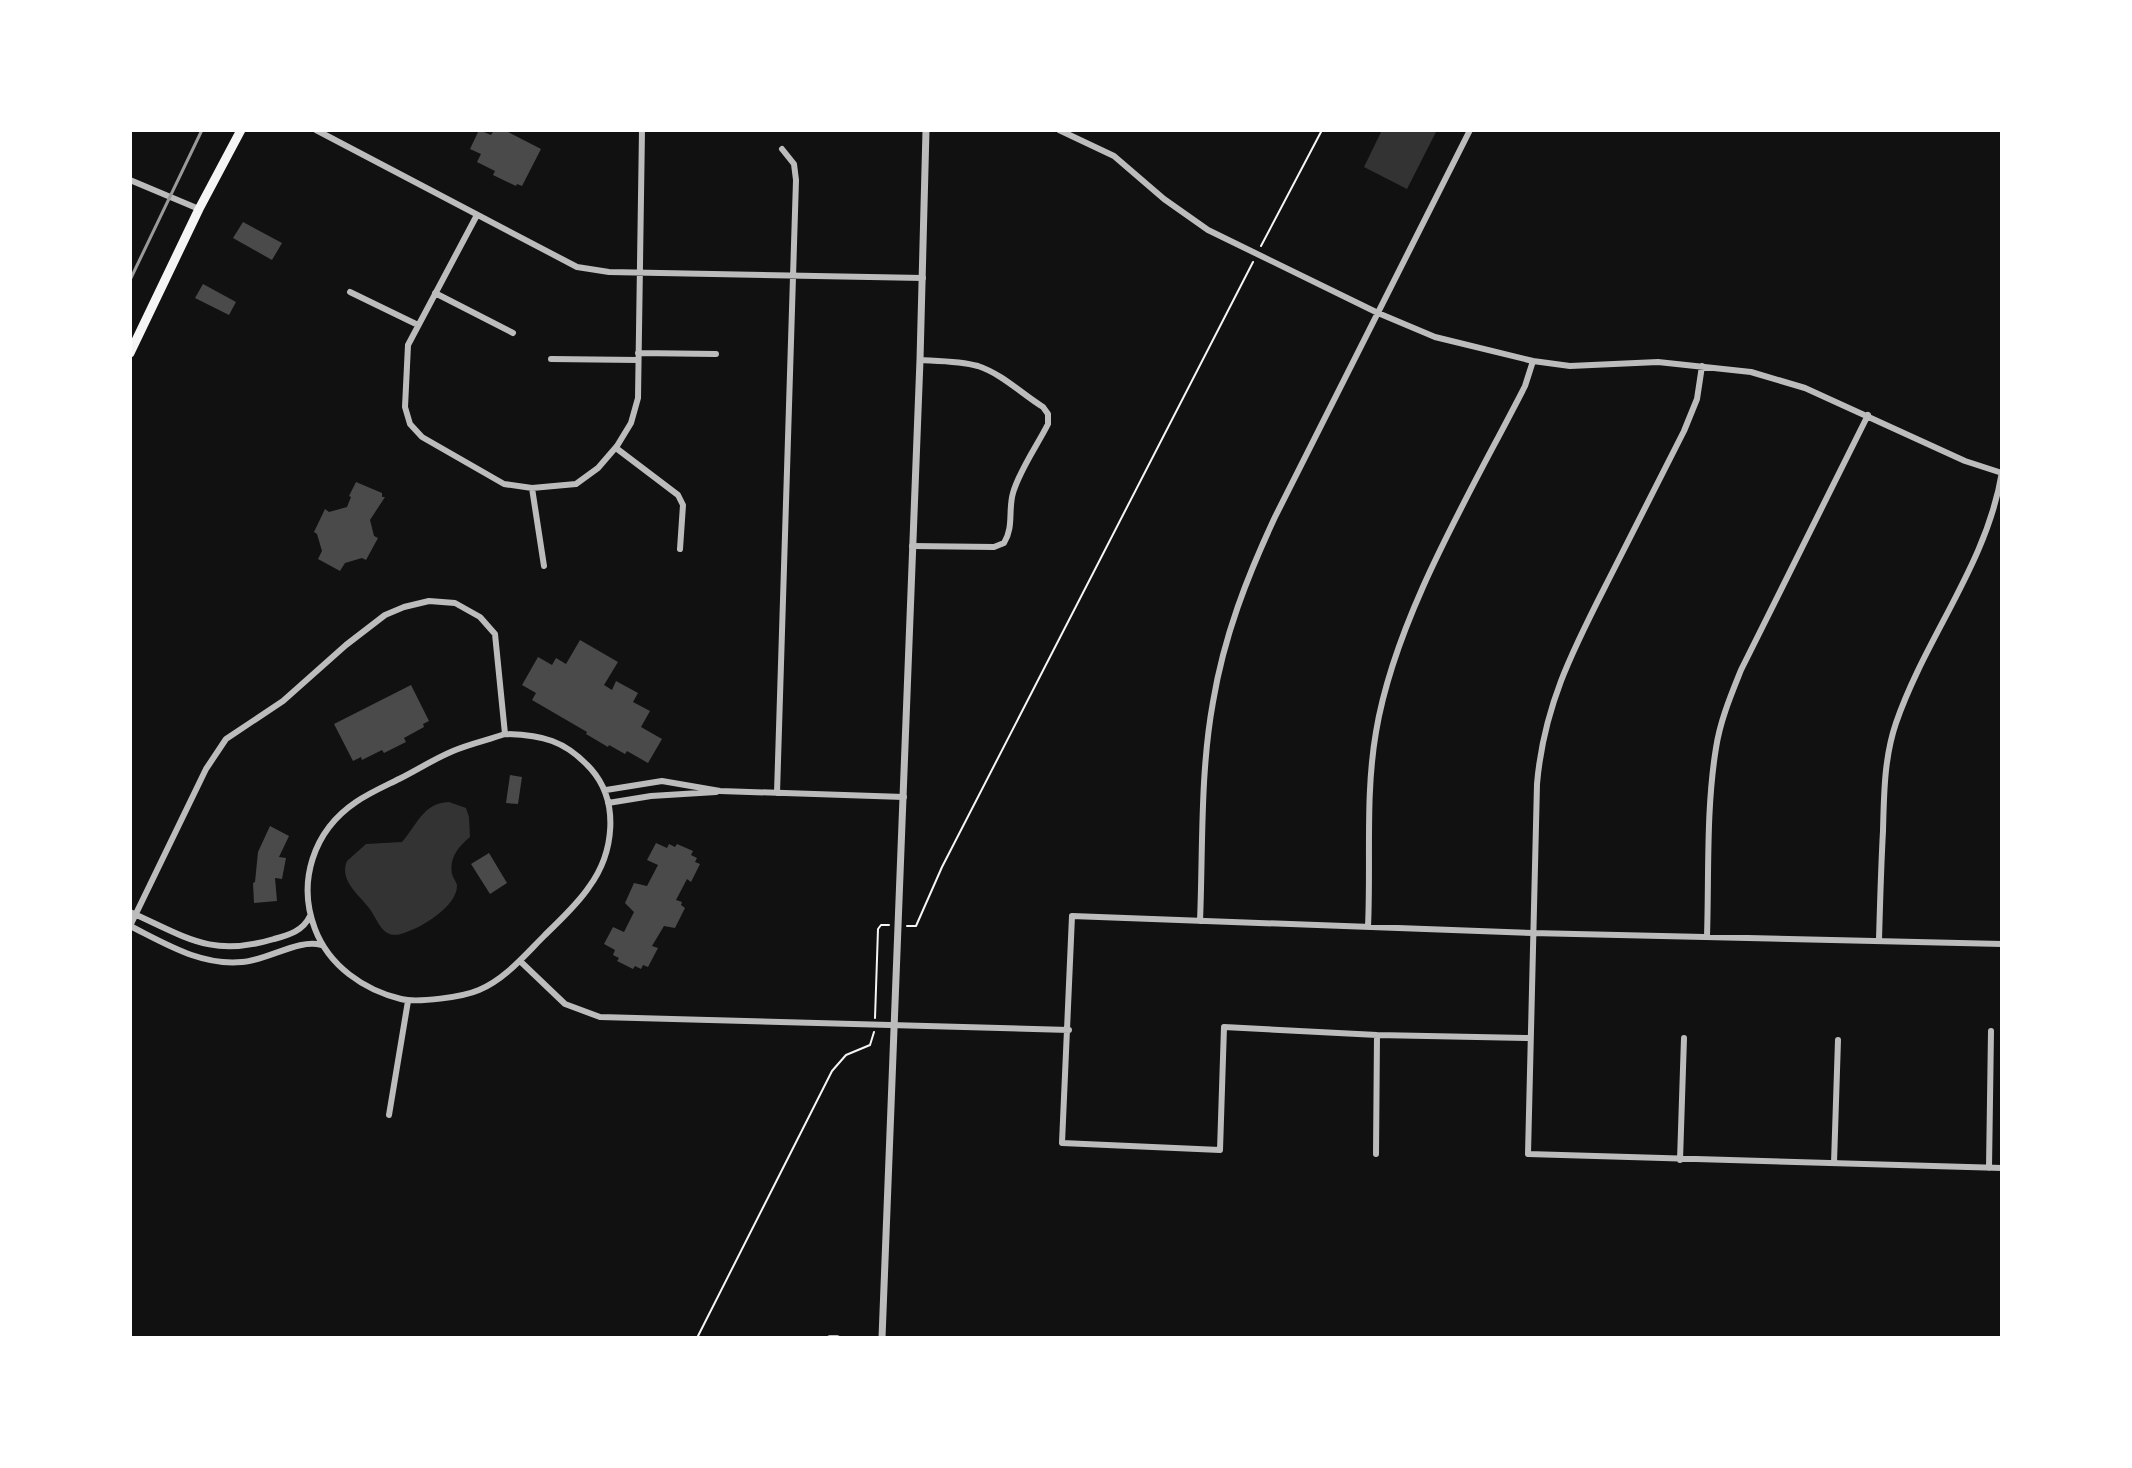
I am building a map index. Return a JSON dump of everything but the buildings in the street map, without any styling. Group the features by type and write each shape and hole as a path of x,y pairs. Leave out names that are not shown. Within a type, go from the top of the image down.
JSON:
{"main road":[{"path":"130,353 241,130"}],"street":[{"path":"316,130 577,267 609,272 923,278"},
{"path":"477,215 408,345 405,407 410,424 422,437 504,484 532,488 576,484 598,468 616,448 631,423 638,398 642,130"},
{"path":"882,1338 926,130"},
{"path":"1059,130 1114,156 1164,199 1208,230 1378,313 1435,337 1533,361 1570,366 1658,362 1751,372 1805,388 1965,461 2002,472 1996,504 1983,543 1908,690 1894,726 1884,774 1879,940"},
{"path":"1200,921 1209,736 1220,667 1232,620 1249,572 1470,130"},
{"path":"777,793 796,180 794,164 782,149"},
{"path":"130,180 199,209"},
{"path":"350,292 418,325"},
{"path":"435,293 513,333"},
{"path":"551,359 716,354"},
{"path":"912,546 994,547 1004,543 1011,527 1012,497 1016,486 1048,424 1048,414 1043,407 996,374 979,366 920,360"},
{"path":"1368,927 1372,757 1393,661 1445,545 1525,386 1533,361"},
{"path":"1702,366 1697,399 1684,431 1575,645 1547,718 1537,784 1528,1154 2002,1168"},
{"path":"1707,936 1712,785 1716,746 1726,708 1741,670 1868,415"},
{"path":"616,448 678,495 683,505 680,549"},
{"path":"532,488 544,566"},
{"path":"321,945 298,945 244,962 213,962 181,951 130,926 133,913 206,769 226,739 283,701 385,615 429,601 455,603 480,617 495,634 505,734"},
{"path":"505,734 536,735 560,743 579,756 606,790 610,819 609,845 589,888 520,961 477,991 408,1001 370,989 349,975 321,945 310,916 305,886 324,833 357,801 454,750 505,734"},
{"path":"606,790 662,781 720,791"},
{"path":"608,803 641,797 720,791 904,797"},
{"path":"133,913 186,939 211,946 240,948 294,933 310,916"},
{"path":"1530,1038 1377,1035 1224,1027 1220,1150 1062,1143 1072,916 1532,933 2002,944"},
{"path":"520,961 565,1004 600,1017 1069,1030"},
{"path":"389,1115 408,1001"},
{"path":"1989,1168 1991,1031"},
{"path":"1376,1154 1377,1035"},
{"path":"1680,1160 1684,1038"},
{"path":"1834,1163 1838,1040"},
{"path":"830,1338 837,1338"}],"path":[{"path":"911,926 916,926 949,853 1322,130"},
{"path":"875,1014 878,929 884,925"},
{"path":"697,1338 832,1071 846,1055 864,1049 873,1038"}],"shaded area":[{"path":"1382,130 1437,130 1407,189 1364,167"},
{"path":"449,802 466,808 469,817 470,837 458,849 452,863 456,893 452,901 429,921 397,935 386,932 348,881 347,861 366,844 402,842 421,816 433,806"}],"railway":[{"path":"130,280 202,130"}]}
